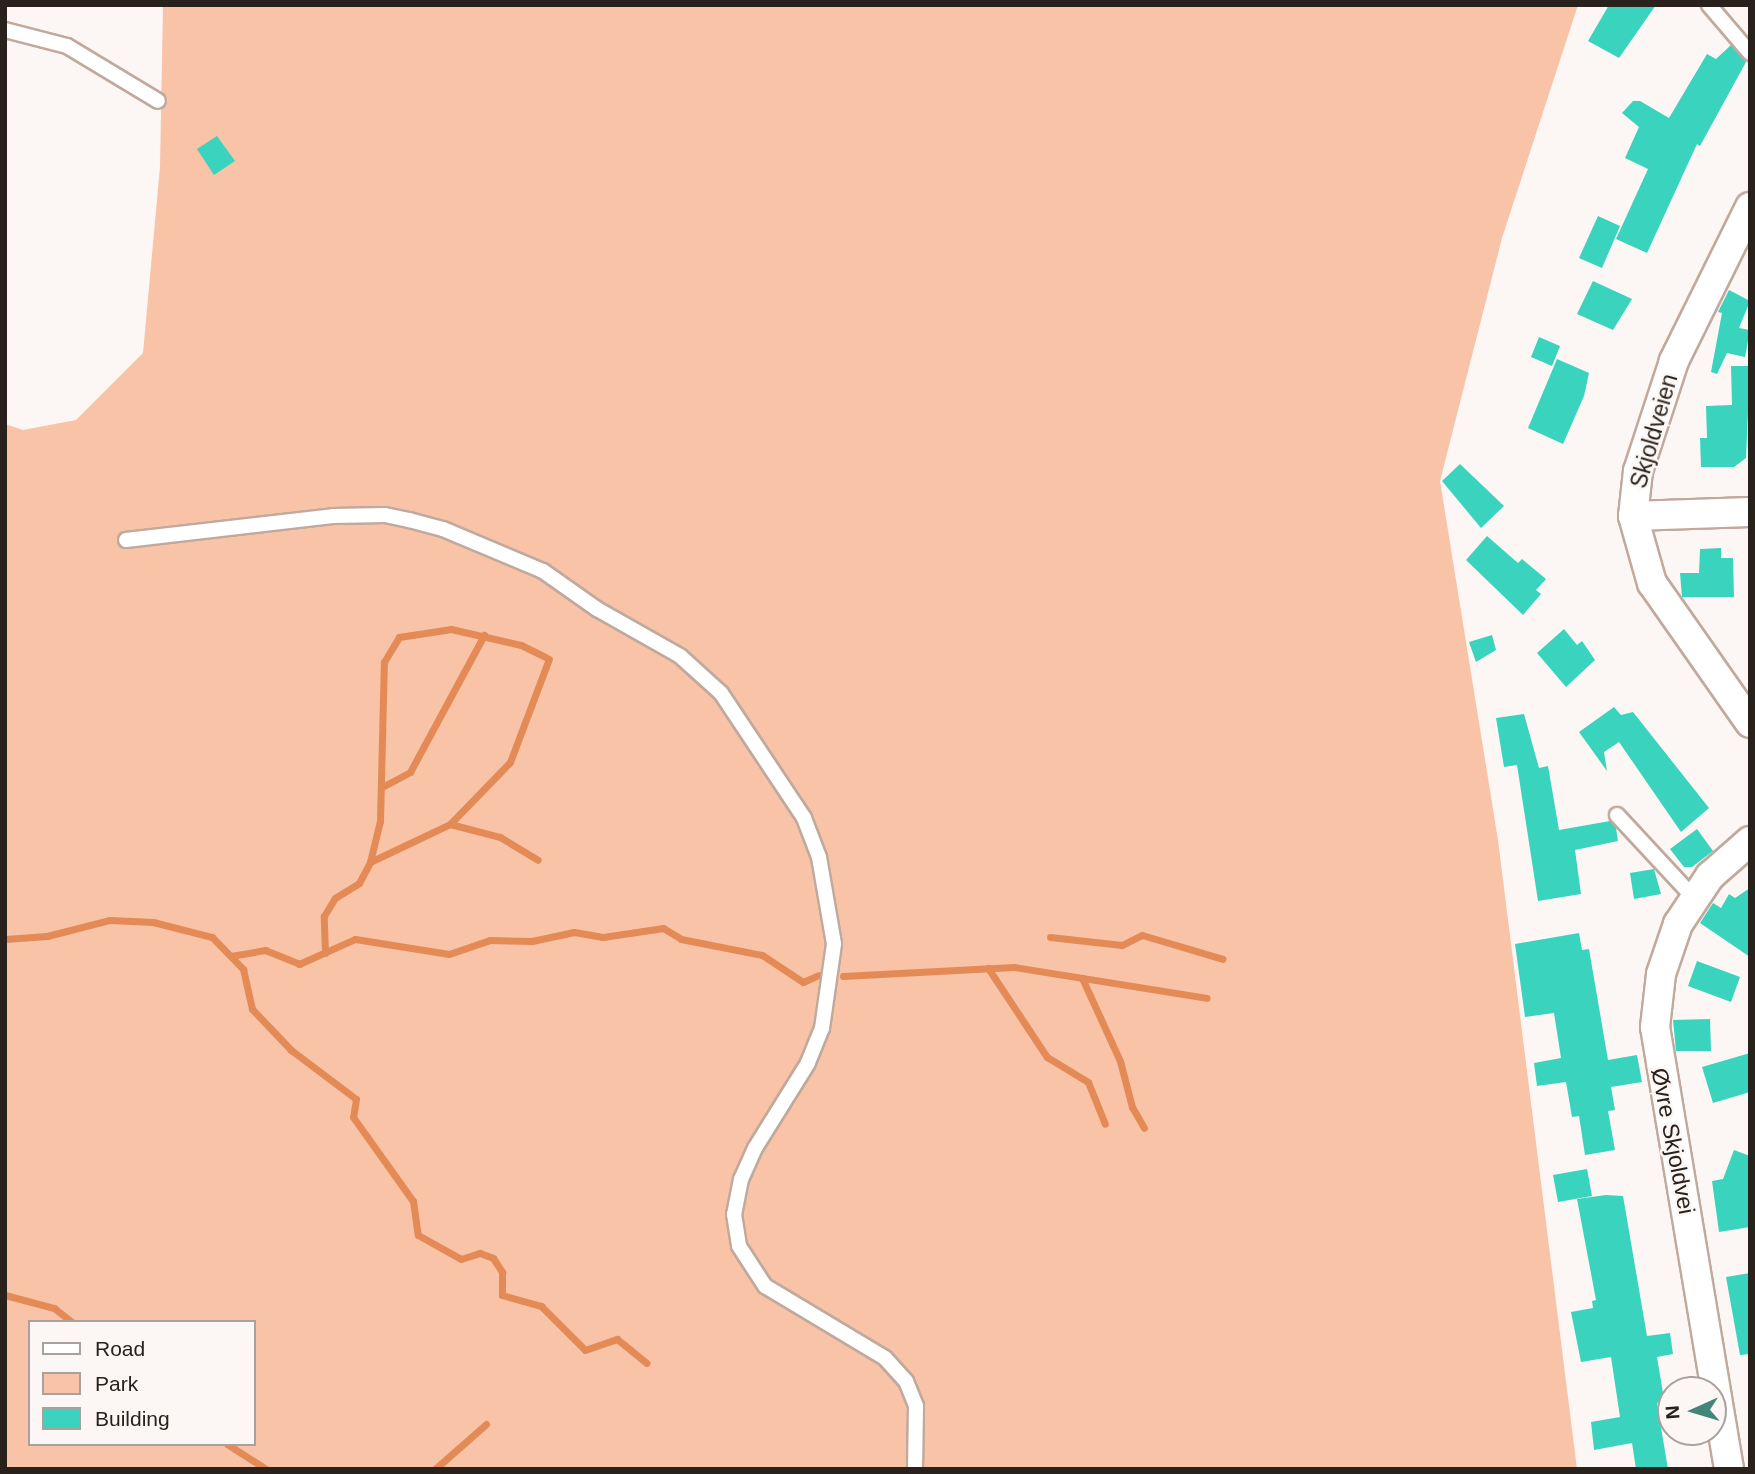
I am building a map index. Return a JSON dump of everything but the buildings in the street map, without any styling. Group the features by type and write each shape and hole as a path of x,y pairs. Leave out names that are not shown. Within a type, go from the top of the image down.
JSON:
{"street":[{"name":"Skjoldveien","path":"1750,207 1674,361 1638,471 1633,516 1652,583 1750,723"},
{"path":"1633,516 1750,512"},
{"name":"Øvre Skjoldvei","path":"1729,1469 1655,1027 1663,968 1678,923 1694,898 1750,841"}],"lane":[{"path":"1709,5 1750,53"},
{"path":"5,30 67,46 158,102"},
{"path":"126,540 333,516 385,515 409,520 531,564 597,609 680,656 720,693 804,818 820,858 834,944 822,1028 808,1063 755,1148 741,1179 734,1214 738,1246 765,1286 885,1358 906,1381 916,1406 915,1469"},
{"path":"1617,815 1694,898"}],"green space":[{"path":"163,5 1578,5 1502,238 1440,481 1498,840 1577,1469 5,1469 5,424 23,430 76,420 143,353 160,167"}],"waterway":[{"path":"325,953 324,916 335,898 359,883 370,862 380,821 384,662 399,637 451,629 521,645 546,657"},
{"path":"382,787 410,772 484,635"},
{"path":"370,862 450,824 510,762 549,659"},
{"path":"450,824 500,837 538,860"},
{"path":"5,939 47,936 110,920 153,922 212,937 243,969 252,1009 291,1050 356,1099 353,1117 413,1201 418,1235 461,1259 480,1253 493,1258 502,1272 502,1295 541,1306 585,1350 617,1339 647,1363"},
{"path":"231,956 265,950 299,964 355,939 449,954 490,940 532,941 574,932 603,937 663,928 681,939 762,955 803,982 819,975"},
{"path":"1050,937 1122,945 1142,935 1223,959"},
{"path":"843,976 1014,967 1207,998"},
{"path":"988,968 1047,1057 1088,1082 1105,1124"},
{"path":"1082,978 1120,1061 1132,1107 1144,1128"},
{"path":"5,1295 54,1308 69,1320"},
{"path":"435,1469 486,1424"},
{"path":"230,1446 266,1469"}]}
